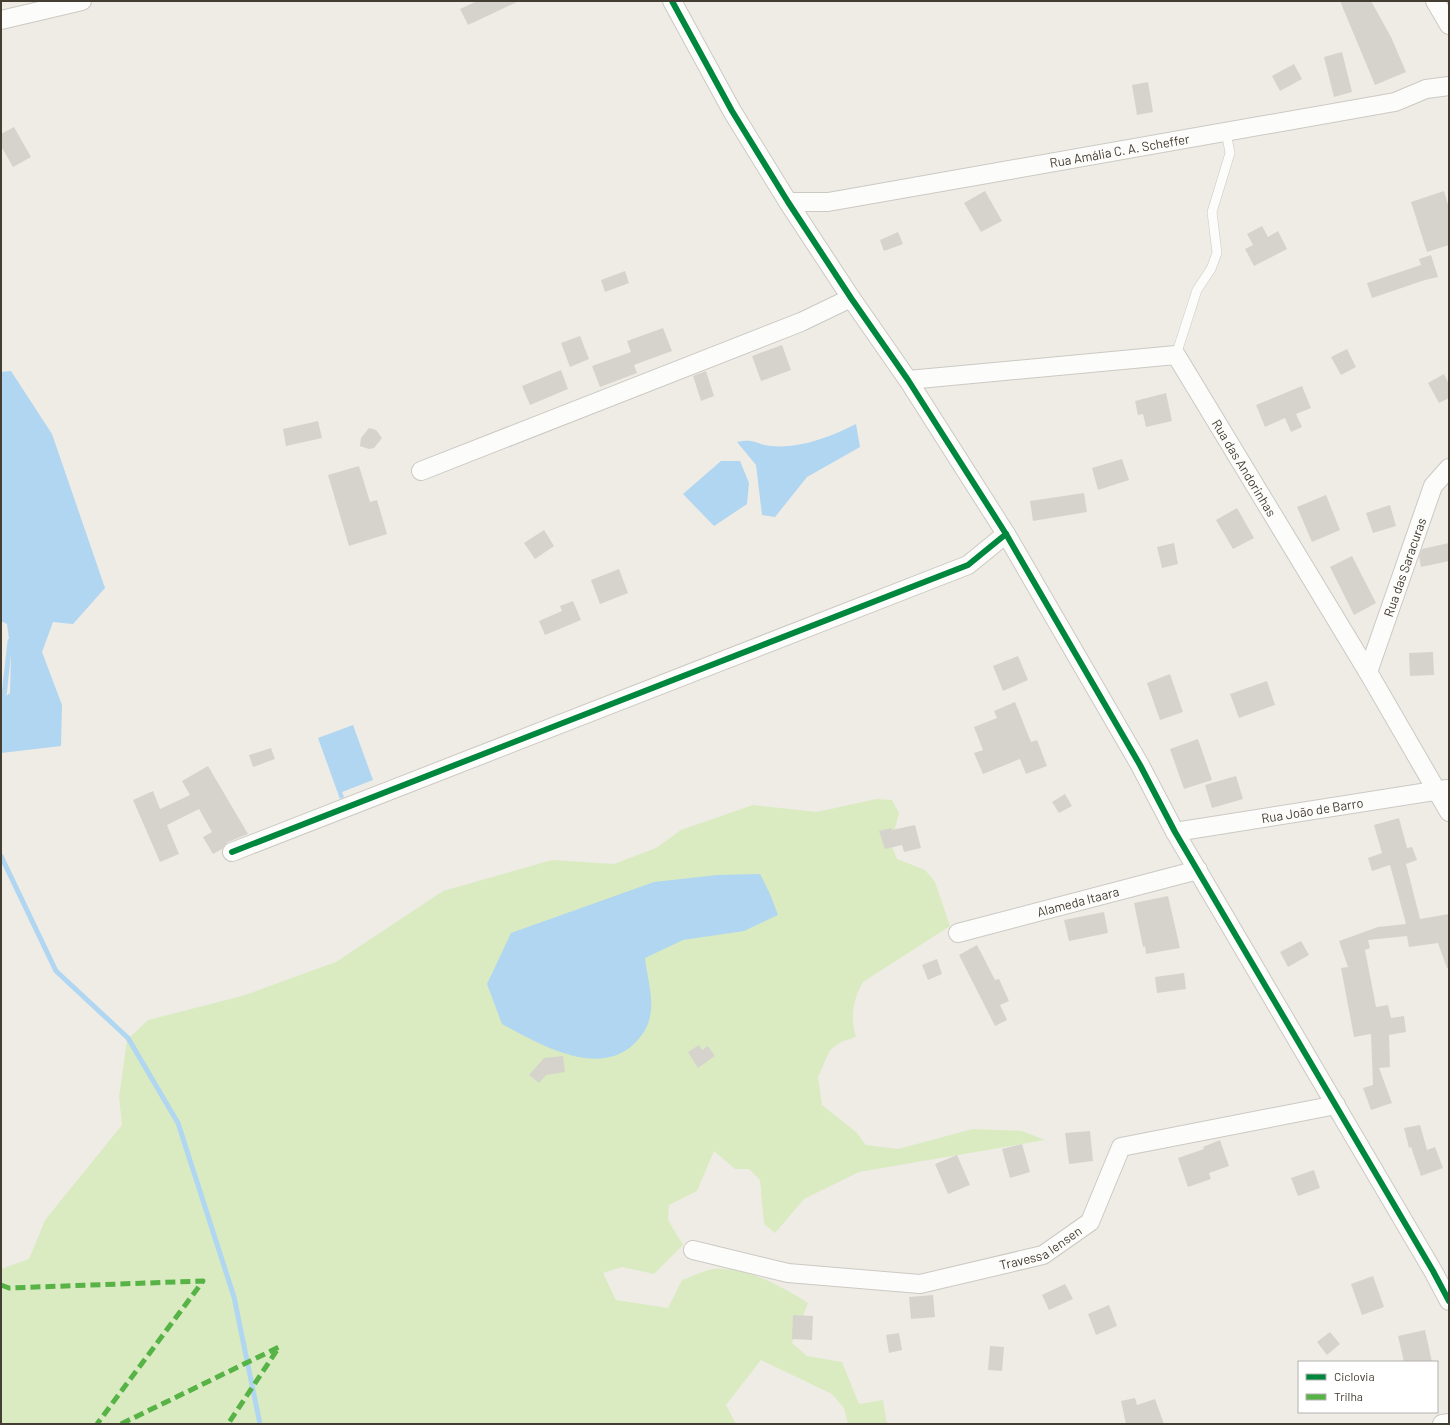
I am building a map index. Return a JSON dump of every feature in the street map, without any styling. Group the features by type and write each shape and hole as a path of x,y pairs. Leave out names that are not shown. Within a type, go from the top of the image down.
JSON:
{"street":[{"path":"1,20 82,1"},
{"path":"672,1 732,111 788,202 851,298 908,380 1006,534 1136,758 1175,832 1336,1105 1441,1269 1449,1301"},
{"path":"1435,1 1449,25"},
{"name":"Rua Amália C. A. Scheffer","path":"788,202 828,202 1395,102 1426,89 1449,86"},
{"path":"421,471 802,322 851,298"},
{"path":"908,380 1176,355"},
{"name":"Rua das Andorinhas","path":"1176,355 1368,672 1443,790 1449,812"},
{"name":"Rua das Saracuras","path":"1368,672 1432,486 1449,468"},
{"path":"232,852 968,565 1006,534"},
{"name":"Rua João de Barro","path":"1175,832 1443,790"},
{"name":"Alameda Itaara","path":"958,933 1198,870"},
{"name":"Travessa Iensen","path":"693,1250 788,1273 920,1284 1043,1255 1090,1222 1121,1147 1336,1105"},
{"path":"1442,1424 1449,1423"}],"lane":[{"path":"1176,355 1197,290 1211,269 1217,253 1212,212 1230,152 1226,132"}],"green space":[{"path":"876,799 892,800 899,813 891,844 897,859 925,870 935,882 950,926 863,982 857,995 853,1016 856,1037 841,1042 830,1050 818,1077 822,1105 856,1132 866,1145 898,1149 973,1129 1022,1131 1045,1140 859,1172 804,1199 775,1233 764,1224 760,1180 749,1169 735,1169 714,1151 697,1191 669,1205 668,1220 683,1245 654,1274 622,1267 603,1273 616,1300 668,1308 682,1280 714,1269 726,1269 751,1274 787,1290 808,1303 792,1343 807,1356 842,1362 859,1404 883,1400 887,1424 848,1424 844,1408 832,1394 761,1360 726,1405 736,1424 1,1424 1,1269 29,1259 45,1220 122,1125 119,1097 127,1040 148,1020 242,996 336,962 443,891 552,860 614,864 656,848 681,830 753,805 817,812"}],"water":[{"path":"11,371 52,434 105,588 73,624 53,622 42,652 62,705 61,746 1,753 1,700 10,693 11,654 7,624 1,621 1,372"},
{"path":"856,424 860,447 807,477 775,517 762,515 756,465 737,442 748,441 770,446 792,446 814,441"},
{"path":"721,461 740,461 749,483 747,504 714,526 683,494"},
{"path":"353,725 373,780 342,792 344,797 340,799 318,738"},
{"path":"760,874 778,915 744,931 683,940 645,958 651,994 649,1020 639,1039 621,1053 605,1058 588,1058 569,1055 533,1041 502,1024 487,984 511,933 654,882 717,875"}],"building":[{"path":"477,1 519,1 468,25 460,9"},
{"path":"1340,1 1371,1 1391,37 1406,72 1375,85"},
{"path":"1342,52 1352,92 1334,97 1324,57"},
{"path":"1294,64 1302,79 1280,91 1272,76"},
{"path":"1148,82 1153,112 1137,115 1132,85"},
{"path":"14,127 31,157 13,167 1,146 1,134"},
{"path":"985,191 1002,221 981,232 964,203"},
{"path":"1444,191 1449,208 1449,245 1427,252 1411,202"},
{"path":"1262,226 1268,237 1278,231 1287,249 1254,266 1245,249 1253,245 1247,234"},
{"path":"898,232 903,244 884,251 880,240"},
{"path":"1431,255 1438,277 1372,298 1367,283 1421,265 1419,259"},
{"path":"625,271 629,283 605,292 601,280"},
{"path":"663,328 672,351 634,365 637,373 600,387 592,366 631,352 627,341"},
{"path":"580,336 589,359 570,367 561,343"},
{"path":"782,345 791,370 761,381 752,356"},
{"path":"1347,349 1356,367 1341,375 1331,357"},
{"path":"561,370 568,389 530,405 522,386"},
{"path":"706,371 714,396 701,401 693,376"},
{"path":"1444,374 1449,384 1449,398 1439,403 1428,383"},
{"path":"1302,386 1311,408 1296,414 1302,427 1291,432 1285,418 1265,427 1256,405"},
{"path":"1166,393 1172,421 1146,427 1143,414 1138,415 1135,401"},
{"path":"318,421 322,438 286,446 283,429"},
{"path":"369,428 376,430 382,438 374,448 369,449 360,446 361,438"},
{"path":"1122,459 1129,480 1098,490 1092,468"},
{"path":"359,466 370,502 377,500 387,534 349,546 328,475"},
{"path":"1084,493 1087,512 1033,521 1030,501"},
{"path":"1326,495 1340,530 1312,542 1297,507"},
{"path":"1390,505 1396,526 1373,533 1366,513"},
{"path":"1237,508 1254,538 1233,549 1216,520"},
{"path":"544,530 554,546 535,559 524,543"},
{"path":"1174,543 1178,564 1162,568 1157,547"},
{"path":"1449,543 1449,561 1421,567 1419,557 1422,549"},
{"path":"1352,556 1376,603 1354,615 1330,567"},
{"path":"619,569 628,593 600,604 591,580"},
{"path":"573,601 581,620 545,635 539,621 562,611 560,606"},
{"path":"1433,652 1434,675 1410,676 1409,653"},
{"path":"1018,656 1028,680 1003,691 993,666"},
{"path":"1170,674 1183,712 1160,720 1147,683"},
{"path":"1267,681 1275,705 1239,718 1230,694"},
{"path":"1015,702 1031,742 1037,740 1047,766 1026,774 1020,759 983,774 974,753 983,750 974,727 997,718 994,711"},
{"path":"1198,739 1212,780 1184,789 1170,749"},
{"path":"271,748 275,759 253,767 249,755"},
{"path":"208,766 248,834 228,842 222,849 213,854 203,837 212,832 199,809 167,825 179,854 160,862 133,800 153,791 160,809 190,795 182,781"},
{"path":"1236,776 1243,799 1212,808 1205,785"},
{"path":"1065,794 1072,806 1059,813 1052,802"},
{"path":"1399,818 1407,848 1412,847 1417,860 1406,864 1420,919 1449,914 1449,968 1447,968 1438,943 1409,947 1407,936 1368,940 1370,948 1365,950 1376,1007 1388,1005 1391,1018 1404,1016 1406,1032 1389,1035 1390,1067 1379,1068 1392,1103 1371,1110 1363,1088 1373,1085 1371,1034 1354,1037 1341,968 1348,967 1339,941 1378,927 1406,924 1390,865 1372,871 1368,858 1382,853 1374,825"},
{"path":"915,825 921,848 904,852 902,845 885,849 879,831"},
{"path":"1168,896 1180,948 1146,954 1145,946 1143,947 1134,903"},
{"path":"1104,912 1108,933 1069,941 1064,920"},
{"path":"1301,941 1309,955 1288,967 1280,952"},
{"path":"977,945 995,980 999,979 1009,1001 1000,1005 1007,1020 995,1026 959,955"},
{"path":"937,959 942,974 928,980 922,965"},
{"path":"1184,973 1186,989 1157,993 1155,977"},
{"path":"699,1045 702,1050 708,1046 715,1056 698,1068 688,1052"},
{"path":"563,1056 565,1072 546,1075 539,1083 529,1075 544,1058"},
{"path":"1420,1125 1427,1150 1435,1147 1443,1168 1421,1176 1411,1147 1409,1148 1404,1128"},
{"path":"1090,1131 1093,1161 1069,1164 1065,1133"},
{"path":"1220,1140 1229,1166 1209,1173 1211,1179 1188,1187 1178,1158 1204,1149 1203,1147"},
{"path":"1022,1144 1030,1172 1010,1178 1002,1149"},
{"path":"957,1155 970,1185 948,1194 935,1164"},
{"path":"1314,1170 1320,1188 1298,1196 1291,1178"},
{"path":"1373,1276 1384,1307 1362,1315 1351,1284"},
{"path":"1065,1284 1073,1299 1049,1310 1042,1295"},
{"path":"933,1295 935,1317 911,1319 909,1297"},
{"path":"1109,1305 1117,1326 1096,1335 1088,1314"},
{"path":"793,1315 813,1316 812,1340 792,1339"},
{"path":"1425,1330 1432,1361 1404,1361 1398,1336"},
{"path":"1330,1332 1340,1344 1327,1355 1317,1342"},
{"path":"899,1333 902,1350 889,1353 886,1335"},
{"path":"990,1346 1004,1347 1002,1371 988,1370"},
{"path":"1135,1398 1137,1405 1155,1399 1164,1424 1126,1424 1121,1401"}],"waterway":[{"path":"3,705 10,641"},
{"path":"1,856 56,971 128,1038 178,1123 234,1297 260,1424"}],"marked path":[{"path":"1,1285 9,1288 203,1281 97,1424"},
{"path":"121,1424 279,1347 228,1424"}],"cycle path":[{"path":"672,1 732,111 788,202 851,298 908,380 1006,534 1140,765 1175,832 1433,1271 1449,1301"},
{"path":"232,852 968,565 1006,534"}]}
